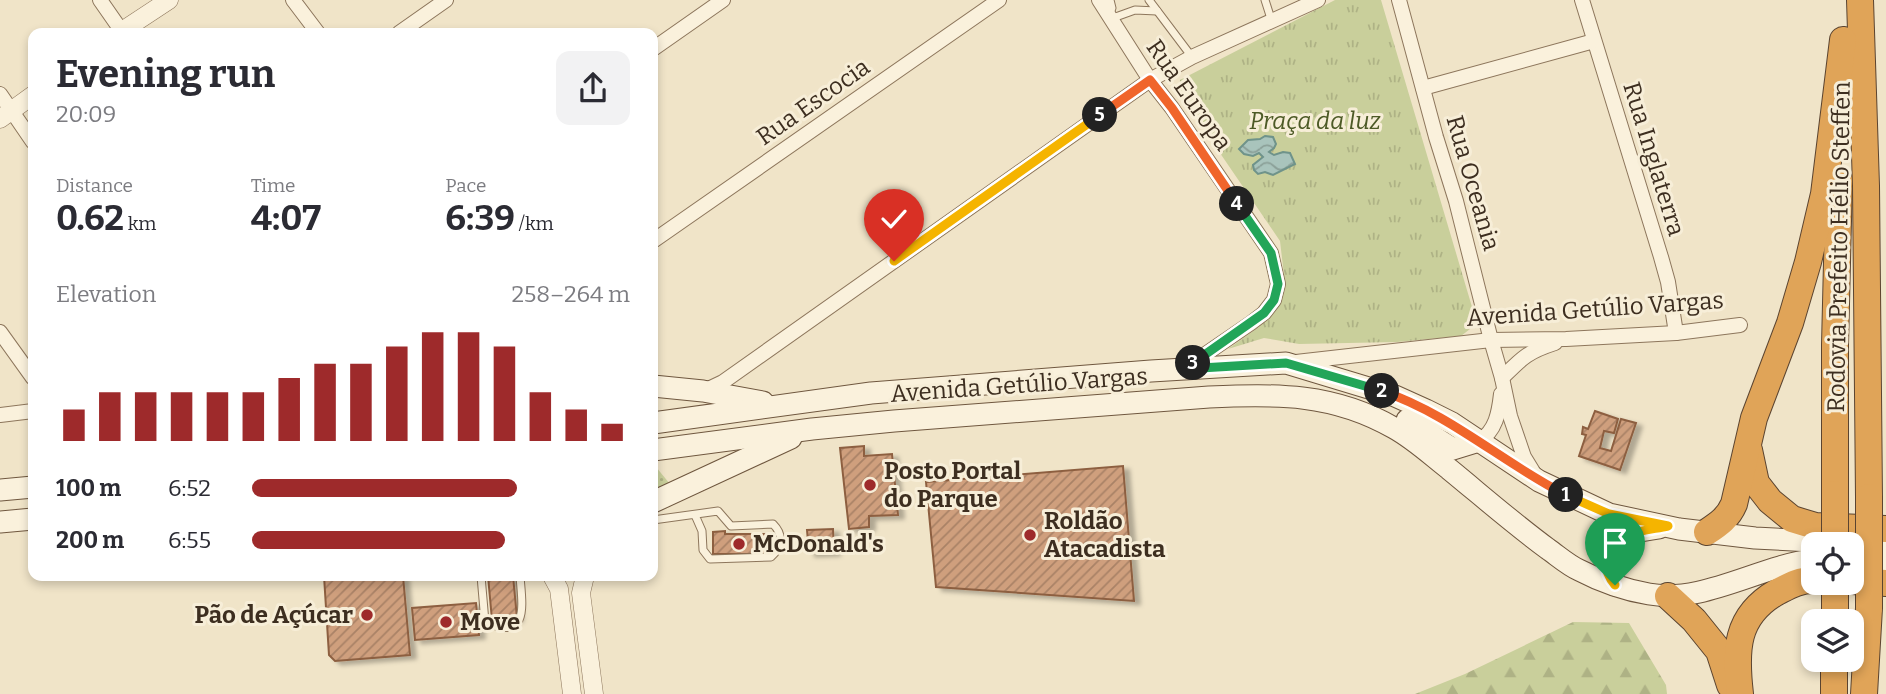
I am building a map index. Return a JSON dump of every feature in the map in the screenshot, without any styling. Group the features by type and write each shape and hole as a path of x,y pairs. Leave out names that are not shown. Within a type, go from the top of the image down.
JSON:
{"highway":[{"name":"Rodovia Prefeito Hélio Steffen","path":"1835,532 1835,345 1843,0"},
{"name":"Rodovia Prefeito Hélio Steffen","path":"1860,0 1866,186 1869,498 1869,608 1864,694"},
{"path":"1707,532 1729,515 1734,504 1754,418 1790,323 1808,262 1824,194 1843,40"},
{"path":"1748,441 1756,483 1770,501 1792,519 1815,526 1886,529"},
{"path":"1740,694 1738,645 1747,618 1768,597 1801,581"},
{"path":"1864,582 1886,583"},
{"path":"1668,596 1694,620 1719,651 1733,694"},
{"path":"1834,672 1834,694"}],"main road":[{"name":"Avenida Getúlio Vargas","path":"658,422 871,393 1286,363 1395,396 1452,423 1539,481 1609,514 1737,536 1886,545"},
{"path":"658,386 786,404"},
{"name":"Avenida Getúlio Vargas","path":"658,449 811,429 1209,397 1295,396 1321,400 1393,427 1422,446 1536,540 1577,569 1615,585 1668,596 1706,590 1771,568 1801,562"},
{"path":"1321,400 1350,397 1410,421 1453,449 1479,441"},
{"path":"658,500 811,429"},
{"path":"0,490 28,487"},
{"path":"0,522 28,519"},
{"path":"1615,585 1605,564 1612,545 1622,537 1668,526"},
{"path":"1864,559 1886,560"}],"street":[{"path":"100,0 118,28"},
{"path":"128,28 169,0"},
{"path":"293,0 314,28"},
{"path":"406,28 446,0"},
{"path":"658,46 723,0"},
{"name":"Rua Escocia","path":"658,238 999,0"},
{"name":"Rua Europa","path":"1098,0 1150,80 1271,253 1278,284 1274,300 1264,313 1184,369"},
{"path":"703,391 723,382 1150,80 1192,57 1318,0"},
{"name":"Rua Oceania","path":"1399,0 1456,201 1510,416 1519,444 1539,481"},
{"name":"Rua Inglaterra","path":"1582,0 1661,257 1676,333"},
{"path":"1423,88 1594,41"},
{"path":"0,94 6,115 28,137"},
{"path":"6,115 28,99"},
{"name":"Avenida Getúlio Vargas","path":"1286,363 1491,340 1676,333 1740,325"},
{"path":"0,332 28,371"},
{"path":"1502,378 1521,358 1539,348 1566,339"},
{"name":"Rua Oceania","path":"1479,441 1483,440 1494,425 1500,410 1502,378"},
{"path":"0,415 28,412"},
{"path":"555,581 559,589 572,694"},
{"path":"584,581 581,593 594,694"}],"lane":[{"path":"1110,0 1110,18 1135,10 1157,11"},
{"path":"1149,0 1192,57"},
{"path":"1265,0 1272,22"},
{"path":"658,519 718,512 731,526 773,524 781,537 779,548 771,557 710,559 704,550 702,531 695,515"},
{"path":"481,581 485,622 505,627 514,625 523,613 520,581"}],"green space":[{"name":"Praça da luz","path":"1335,0 1381,0 1475,317 1470,329 1461,336 1397,342 1299,344 1264,338 1228,349 1259,327 1282,296 1284,275 1280,241 1179,93 1180,80"},
{"path":"658,469 670,484 658,490"},
{"path":"1573,622 1629,623 1666,685 1667,694 1415,694 1465,674"}],"water":[{"path":"1273,137 1276,144 1269,152 1274,155 1290,153 1295,164 1273,175 1265,172 1258,174 1253,165 1263,157 1259,153 1253,156 1244,154 1239,149 1248,140"}],"building":[{"path":"1595,411 1618,419 1614,433 1604,431 1600,448 1611,451 1621,419 1636,423 1620,470 1579,456 1586,435 1582,434 1583,427 1588,429"},
{"name":"Posto Portal do Parque","path":"864,446 864,456 892,454 898,515 869,516 869,527 849,529 840,448"},
{"name":"Roldão Atacadista","path":"1123,466 1134,601 936,587 926,482"},
{"path":"833,529 834,552 809,553 807,530"},
{"name":"McDonald's","path":"725,531 725,534 766,534 765,554 713,554 713,532"},
{"name":"Pão de Açúcar","path":"324,581 403,581 410,655 335,661 329,655"},
{"path":"488,581 513,581 517,618 507,620 506,623 500,623 500,619 492,620"},
{"path":"476,603 479,635 415,640 412,608"}],"place":[{"name":"Posto Portal do Parque","path":"870,485"},
{"name":"Roldão Atacadista","path":"1030,535"},
{"name":"McDonald's","path":"739,544"},
{"name":"Pão de Açúcar","path":"367,615"},
{"name":"Move","path":"446,622"}],"route":[{"path":"894,261 1150,80 1271,253 1278,284 1274,300 1264,313 1184,369 1286,363 1360,384 1395,396 1452,423 1539,481 1572,497 1609,514 1668,526 1622,537 1612,545 1605,564 1615,585"}]}
